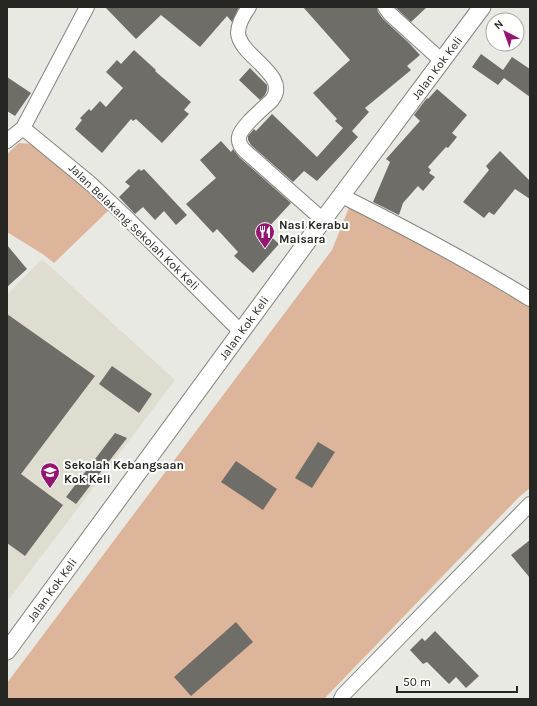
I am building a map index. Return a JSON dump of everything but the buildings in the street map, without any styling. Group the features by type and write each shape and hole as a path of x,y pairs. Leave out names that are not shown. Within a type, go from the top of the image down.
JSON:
{"street":[{"path":"7,141 23,128 87,7"},
{"path":"249,7 238,32 240,39 246,49 274,78 277,86 275,96 272,100 246,125 240,133 240,144 245,151 323,220"},
{"path":"385,7 390,14 442,61"},
{"name":"Jalan Kok Keli","path":"7,651 323,220 482,7"},
{"name":"Jalan Belakang Sekolah Kok Keli","path":"23,128 91,184 241,332"},
{"path":"342,196 491,275 530,299"},
{"path":"341,699 348,690 530,504"}],"shaded area":[{"path":"19,143 33,144 110,209 54,263 7,232 7,154"},
{"path":"350,205 479,274 530,306 530,488 519,497 324,699 7,699 7,683 332,250"},
{"name":"Sekolah Kebangsaan Kok Keli","path":"42,259 175,380 9,599 7,598 7,295"}],"place":[{"name":"Nasi Kerabu Maisara","path":"265,249"},
{"name":"Sekolah Kebangsaan Kok Keli","path":"50,489"}]}
